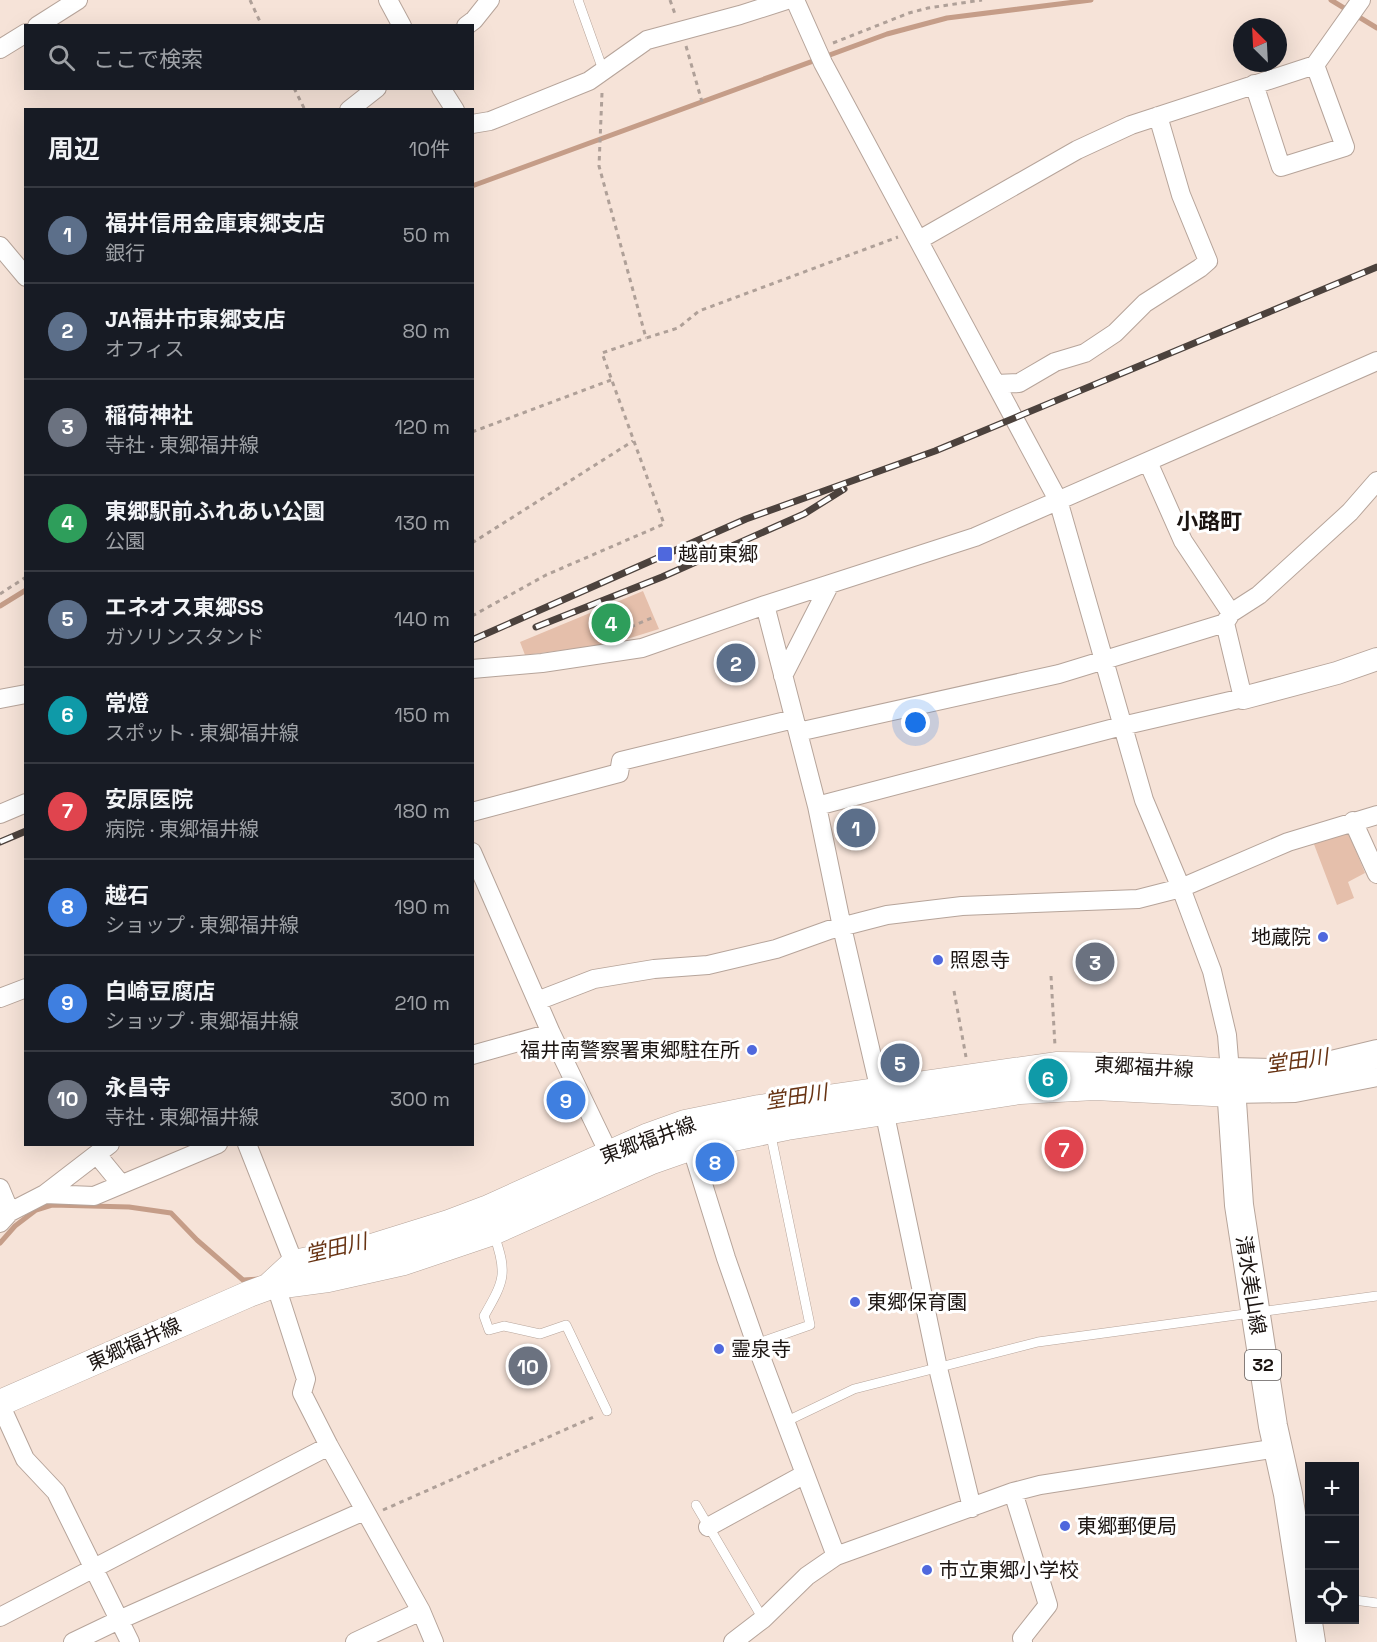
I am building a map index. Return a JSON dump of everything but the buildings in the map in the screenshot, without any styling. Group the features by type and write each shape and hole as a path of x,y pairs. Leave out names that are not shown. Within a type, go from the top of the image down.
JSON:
{"main road":[{"path":"1231,1083 1275,1073 1346,1073 1377,1054"},
{"name":"東郷福井線","path":"0,1403 281,1277 449,1223 614,1165 652,1161 688,1135 768,1123 971,1083 1139,1066 1231,1083"},
{"name":"清水美山線","path":"1231,1083 1239,1205 1278,1448 1305,1587"},
{"name":"東郷福井線","path":"281,1277 328,1279 404,1262 493,1232 614,1165"},
{"name":"清水美山線","path":"1309,1624 1311,1642"}],"street":[{"path":"41,24 78,0"},
{"path":"388,0 401,24"},
{"path":"469,24 490,0"},
{"path":"474,123 490,121 589,81 647,40 787,0"},
{"path":"795,0 820,56 1058,500 1144,800 1181,888 1212,971 1227,1035 1231,1083"},
{"path":"916,236 1077,150 1131,125 1315,65 1355,8"},
{"path":"0,49 24,34"},
{"path":"1254,84 1281,167 1345,147 1315,65"},
{"path":"352,108 374,90"},
{"path":"442,90 454,108"},
{"path":"996,384 1019,382 1055,362 1085,353 1115,333 1145,303 1208,261 1181,195 1158,116"},
{"path":"0,246 24,275"},
{"path":"474,669 542,663 642,648 765,605 975,537 1377,361"},
{"path":"1148,462 1183,541 1228,618 1243,698"},
{"path":"474,811 619,773 621,761 1059,674 1228,618 1258,595 1350,512 1377,481"},
{"path":"783,676 830,584"},
{"path":"765,605 817,806 938,1368 972,1508"},
{"path":"817,806 1122,726 1243,698 1337,673 1377,659"},
{"path":"0,699 24,694"},
{"path":"0,814 24,804"},
{"path":"537,1001 594,979 654,969 708,965 776,949 887,915 962,906 1138,899 1181,888 1288,842 1377,815"},
{"path":"1353,821 1377,874"},
{"path":"474,857 551,1033 614,1165"},
{"path":"2,991 24,988"},
{"path":"474,1054 551,1033"},
{"path":"1346,1073 1377,1077"},
{"path":"688,1135 726,1258 756,1344 836,1556"},
{"path":"45,1194 94,1196 213,1146"},
{"path":"248,1146 306,1379 302,1393 421,1611 434,1642"},
{"path":"0,1188 5,1217 45,1194 104,1150 121,1184"},
{"path":"0,1403 25,1459 56,1492 130,1642"},
{"path":"0,1617 329,1446"},
{"path":"733,1642 763,1619 807,1576 836,1556 1013,1492 1040,1485 1278,1448"},
{"path":"708,1527 805,1474"},
{"path":"1013,1492 1048,1605 1022,1638 1023,1642"},
{"path":"73,1642 366,1514"},
{"path":"355,1642 421,1611"}],"lane":[{"path":"578,0 603,70"},
{"path":"756,1344 810,1325 768,1123"},
{"path":"493,1232 503,1260 502,1278 484,1316 489,1329 504,1326 540,1334 566,1325 607,1411"},
{"path":"786,1422 854,1389 1038,1342 1377,1296"},
{"path":"696,1505 763,1619"},
{"path":"1359,1601 1377,1603"}],"path":[{"path":"250,0 261,24"},
{"path":"670,0 702,102"},
{"path":"820,56 909,13 982,0"},
{"path":"603,70 599,166 646,338"},
{"path":"295,90 304,108"},
{"path":"474,615 546,575 664,524 602,353 678,328 699,310 916,236"},
{"path":"474,431 612,380"},
{"path":"474,542 634,441"},
{"path":"0,594 24,578"},
{"path":"1051,976 1057,1076"},
{"path":"954,991 971,1083"},
{"path":"366,1514 607,1411"}],"shaded area":[{"path":"643,591 659,629 611,644 525,655 520,642"},
{"path":"1346,827 1365,873 1348,882 1354,898 1337,905 1312,839"}],"waterway":[{"path":"474,185 887,34 947,18 1091,0"},
{"path":"1331,0 1377,28"},
{"path":"0,606 24,591"},
{"path":"0,1243 15,1226 36,1210 52,1205 129,1207 171,1213 197,1240 243,1280 260,1279"}],"railway":[{"path":"474,639 746,519 935,451 1377,267"},
{"path":"536,627 662,577 804,514 844,489"},
{"path":"0,842 24,832"}],"place":[{"name":"越前東郷","path":"665,554"},
{"name":"東郷駅前ふれあい公園","path":"611,623"},
{"name":"JA福井市東郷支店","path":"736,663"},
{"name":"福井信用金庫東郷支店","path":"856,828"},
{"name":"地蔵院","path":"1323,937"},
{"name":"照恩寺","path":"938,960"},
{"name":"稲荷神社","path":"1095,962"},
{"name":"福井南警察署東郷駐在所","path":"752,1050"},
{"name":"エネオス東郷SS","path":"900,1063"},
{"name":"常燈","path":"1048,1078"},
{"name":"白崎豆腐店","path":"566,1100"},
{"name":"安原医院","path":"1064,1149"},
{"name":"越石","path":"715,1162"},
{"name":"東郷保育園","path":"855,1302"},
{"name":"霊泉寺","path":"719,1349"},
{"name":"永昌寺","path":"528,1366"},
{"name":"東郷郵便局","path":"1065,1526"},
{"name":"市立東郷小学校","path":"927,1570"}],"district":[{"name":"小路町","path":"1209,521"}],"water label":[{"name":"堂田川","path":"1297,1061"},
{"name":"堂田川","path":"796,1097"},
{"name":"堂田川","path":"336,1248"}]}
